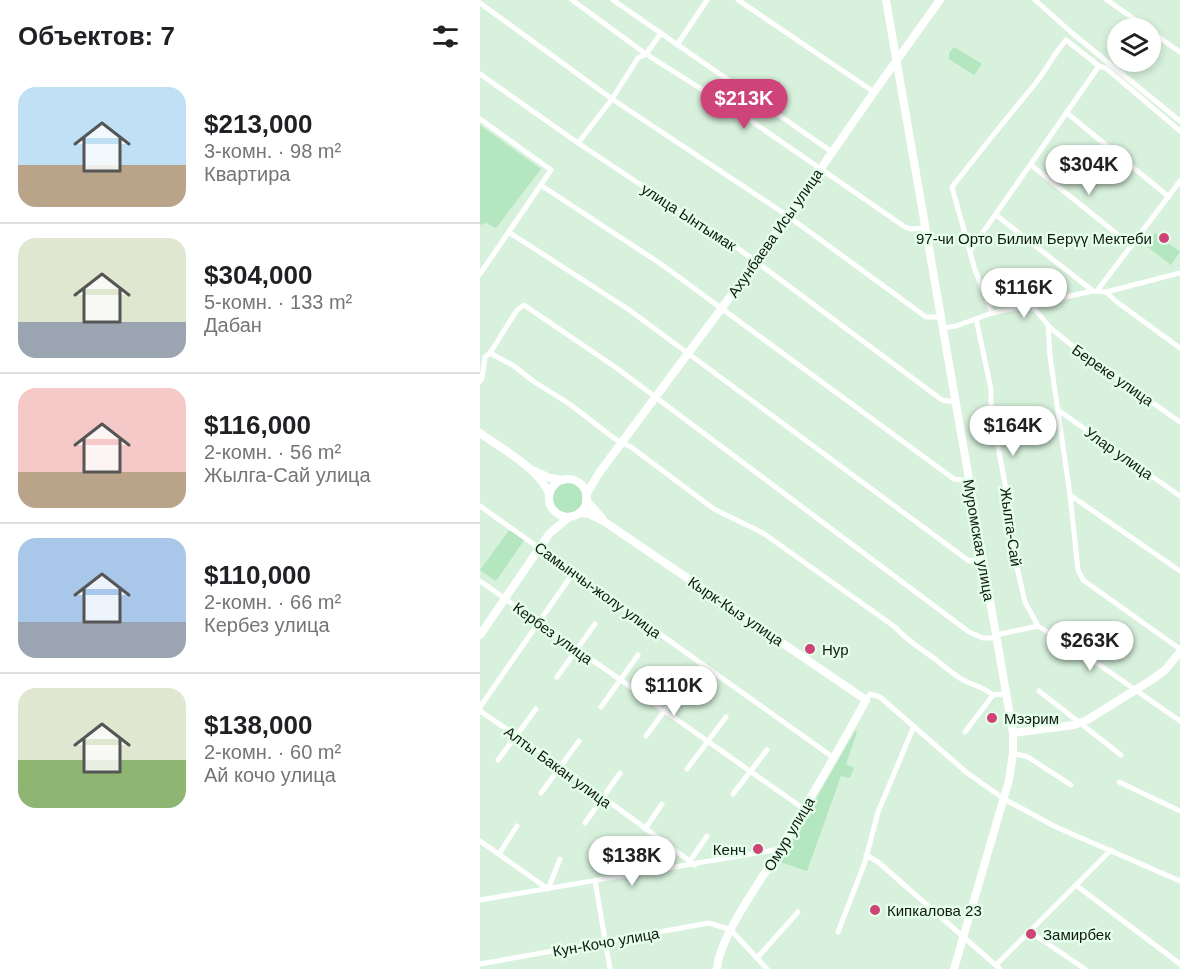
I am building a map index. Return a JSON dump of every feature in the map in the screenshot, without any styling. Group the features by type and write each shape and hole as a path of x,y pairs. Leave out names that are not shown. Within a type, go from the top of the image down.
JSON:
{"main road":[{"name":"Ахунбаева Исы улица","path":"586,498 607,463 723,308 940,0"},
{"name":"Ахунбаева Исы улица","path":"574,481 588,479 607,463"},
{"path":"480,635 549,534 584,507 586,498 582,486 574,481 563,480 553,487 549,494 550,503 554,511 561,516 569,517"},
{"path":"549,534 554,511"}],"street":[{"path":"572,0 646,54 747,118 905,227 911,230 924,228"},
{"path":"613,0 832,152"},
{"path":"678,45 707,0"},
{"path":"738,0 874,92"},
{"name":"Муромская улица","path":"886,0 981,559 1013,733 1009,780 954,969"},
{"path":"1035,0 1180,121"},
{"path":"1107,0 1132,18"},
{"path":"480,3 612,99 788,216 926,317 940,317"},
{"path":"578,143 612,99 638,58 646,54 661,33"},
{"path":"1161,39 1180,52"},
{"path":"992,313 975,270 952,187 1032,87 1050,59 1066,40 1099,66 1106,68 1180,131"},
{"path":"970,251 1099,66"},
{"name":"улица Ынтымак","path":"480,74 578,143 707,229 716,232 942,400 955,402"},
{"path":"1067,113 1169,197"},
{"path":"480,119 551,170 480,274"},
{"path":"1031,165 1132,246"},
{"path":"1095,291 1180,181"},
{"path":"542,186 662,264 954,479 969,481"},
{"path":"996,214 1095,291"},
{"path":"510,233 628,309 969,561 981,559"},
{"path":"942,328 992,313 1095,291 1106,292 1179,274"},
{"path":"1106,292 1180,348"},
{"path":"480,381 488,355 517,310 524,305 618,369 969,632 983,638 1038,626 1091,659 1180,722"},
{"name":"Береке улица","path":"1032,306 1048,325 1075,348 1180,422"},
{"name":"Жылга-Сай","path":"976,319 990,389 991,410 1005,483 1015,559 1025,602 1038,626"},
{"path":"1013,733 1087,720 1136,691 1165,669 1180,650 1083,580 1078,570 1048,325"},
{"path":"480,350 514,366 615,439 631,447 714,509 763,533 895,627 903,637 941,663 951,673 981,686 993,695 1005,694"},
{"name":"Улар улица","path":"1058,411 1180,496"},
{"path":"480,433 531,470 545,484 549,494"},
{"path":"531,470 550,478 563,480"},
{"path":"1070,495 1180,571"},
{"name":"Кырк-Кыз улица","path":"586,498 605,522"},
{"name":"Самынчы-жолу улица","path":"480,506 834,758"},
{"name":"Кырк-Кыз улица","path":"579,513 589,514 605,522 866,700"},
{"path":"480,709 573,573"},
{"name":"Кербез улица","path":"480,581 804,809"},
{"path":"557,677 595,624"},
{"path":"601,707 638,655"},
{"path":"646,736 684,684"},
{"path":"1039,691 1121,755"},
{"path":"866,700 870,694 880,697 966,772 1004,799 1056,827 1178,880 1180,873"},
{"path":"964,732 993,695"},
{"name":"Омур улица","path":"717,969 720,951 731,930 866,700"},
{"name":"Алты Бакан улица","path":"480,709 692,863"},
{"path":"498,760 536,709"},
{"path":"687,769 726,717"},
{"path":"838,932 866,855 878,812 914,726"},
{"path":"541,793 579,741"},
{"path":"733,794 767,750"},
{"path":"1013,753 1028,757 1071,784"},
{"path":"585,823 620,773"},
{"path":"1119,782 1180,811"},
{"path":"645,829 662,804"},
{"path":"499,854 517,826"},
{"path":"692,863 707,836"},
{"path":"480,841 548,889"},
{"path":"480,900 780,849"},
{"path":"866,855 878,862 998,967 1029,931 1111,850"},
{"path":"548,889 560,859"},
{"path":"595,881 610,969"},
{"path":"1077,886 1180,964"},
{"path":"758,958 798,912"},
{"name":"Кун-Кочо улица","path":"480,964 709,923 731,930"},
{"path":"731,930 767,969"},
{"path":"1029,931 1085,969"}],"green space":[{"path":"954,47 982,64 974,75 949,59 949,53"},
{"path":"480,125 541,169 496,228 486,223 480,225"},
{"path":"1155,233 1180,252 1171,265 1145,245"},
{"path":"568,483 579,487 583,498 579,509 568,513 557,509 553,498 557,487"},
{"path":"510,529 525,539 496,581 480,570"},
{"path":"855,731 857,732 846,764 854,768 850,778 841,776 807,871 780,862"}],"place":[{"name":"97-чи Орто Билим Берүү Мектеби","path":"1164,238"},
{"name":"Нур","path":"810,649"},
{"name":"Мээрим","path":"992,718"},
{"name":"Кенч","path":"758,849"},
{"name":"Кипкалова 23","path":"875,910"},
{"name":"Замирбек","path":"1031,934"}]}
